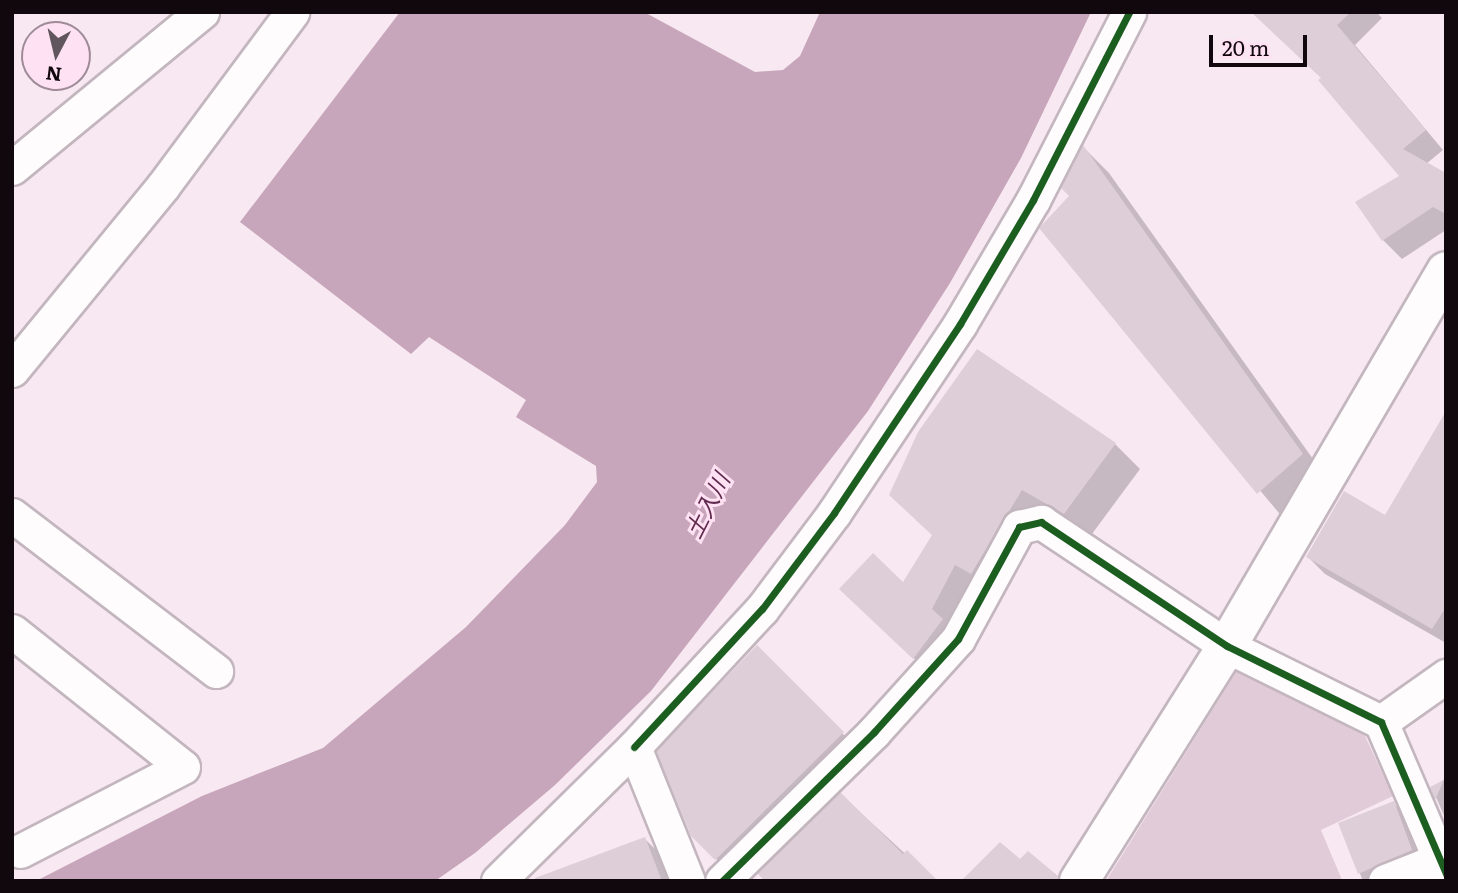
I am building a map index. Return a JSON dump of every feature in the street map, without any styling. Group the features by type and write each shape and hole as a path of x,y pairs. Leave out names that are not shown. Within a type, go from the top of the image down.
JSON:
{"street":[{"path":"12,168 202,12"},
{"path":"12,370 163,186 292,12"},
{"path":"498,881 634,747 762,609 834,513 973,302 1033,200 1129,12"},
{"path":"1079,881 1436,314 1446,271"},
{"path":"12,515 216,671"},
{"path":"722,881 874,732 958,639 1019,527 1041,522 1227,646 1381,722 1443,863 1385,881"},
{"path":"15,640 183,767 20,851"},
{"path":"1381,722 1446,676"},
{"path":"634,747 688,881"}],"shaded area":[{"path":"1243,661 1365,736 1393,796 1321,830 1342,880 1106,881"}],"water":[{"name":"土入川","path":"400,12 644,12 755,72 783,70 800,56 820,12 1091,12 1021,158 950,283 868,411 651,691 555,785 475,853 435,881 36,881 202,796 323,748 466,627 565,525 597,482 596,466 516,417 526,400 429,337 411,354 240,222"}],"building":[{"path":"1251,12 1351,12 1337,25 1426,130 1403,149 1446,173 1446,214 1433,207 1382,241 1355,202 1399,176 1318,80 1321,78"},
{"path":"1083,145 1303,454 1257,494 1039,228 1069,196 1061,188"},
{"path":"977,349 1116,443 1064,514 1022,490 971,574 955,565 932,609 943,619 913,659 839,589 873,553 903,582 932,535 889,495 918,432"},
{"path":"1446,411 1446,607 1432,629 1306,557 1344,491 1385,515"},
{"path":"757,645 844,732 715,860 691,836 656,751"},
{"path":"1444,780 1435,800 1430,787"},
{"path":"840,792 903,854 907,850 938,881 765,881 757,873"},
{"path":"1394,801 1412,850 1358,874 1338,823"},
{"path":"645,837 662,881 535,881 535,878"},
{"path":"1000,842 1020,859 1028,851 1058,876 1057,881 961,881"}],"cycle path":[{"path":"634,747 762,609 834,513 960,324 1033,200 1129,12"},
{"path":"722,881 874,732 958,639 1019,527 1041,522 1227,646 1381,722 1446,874"}]}
